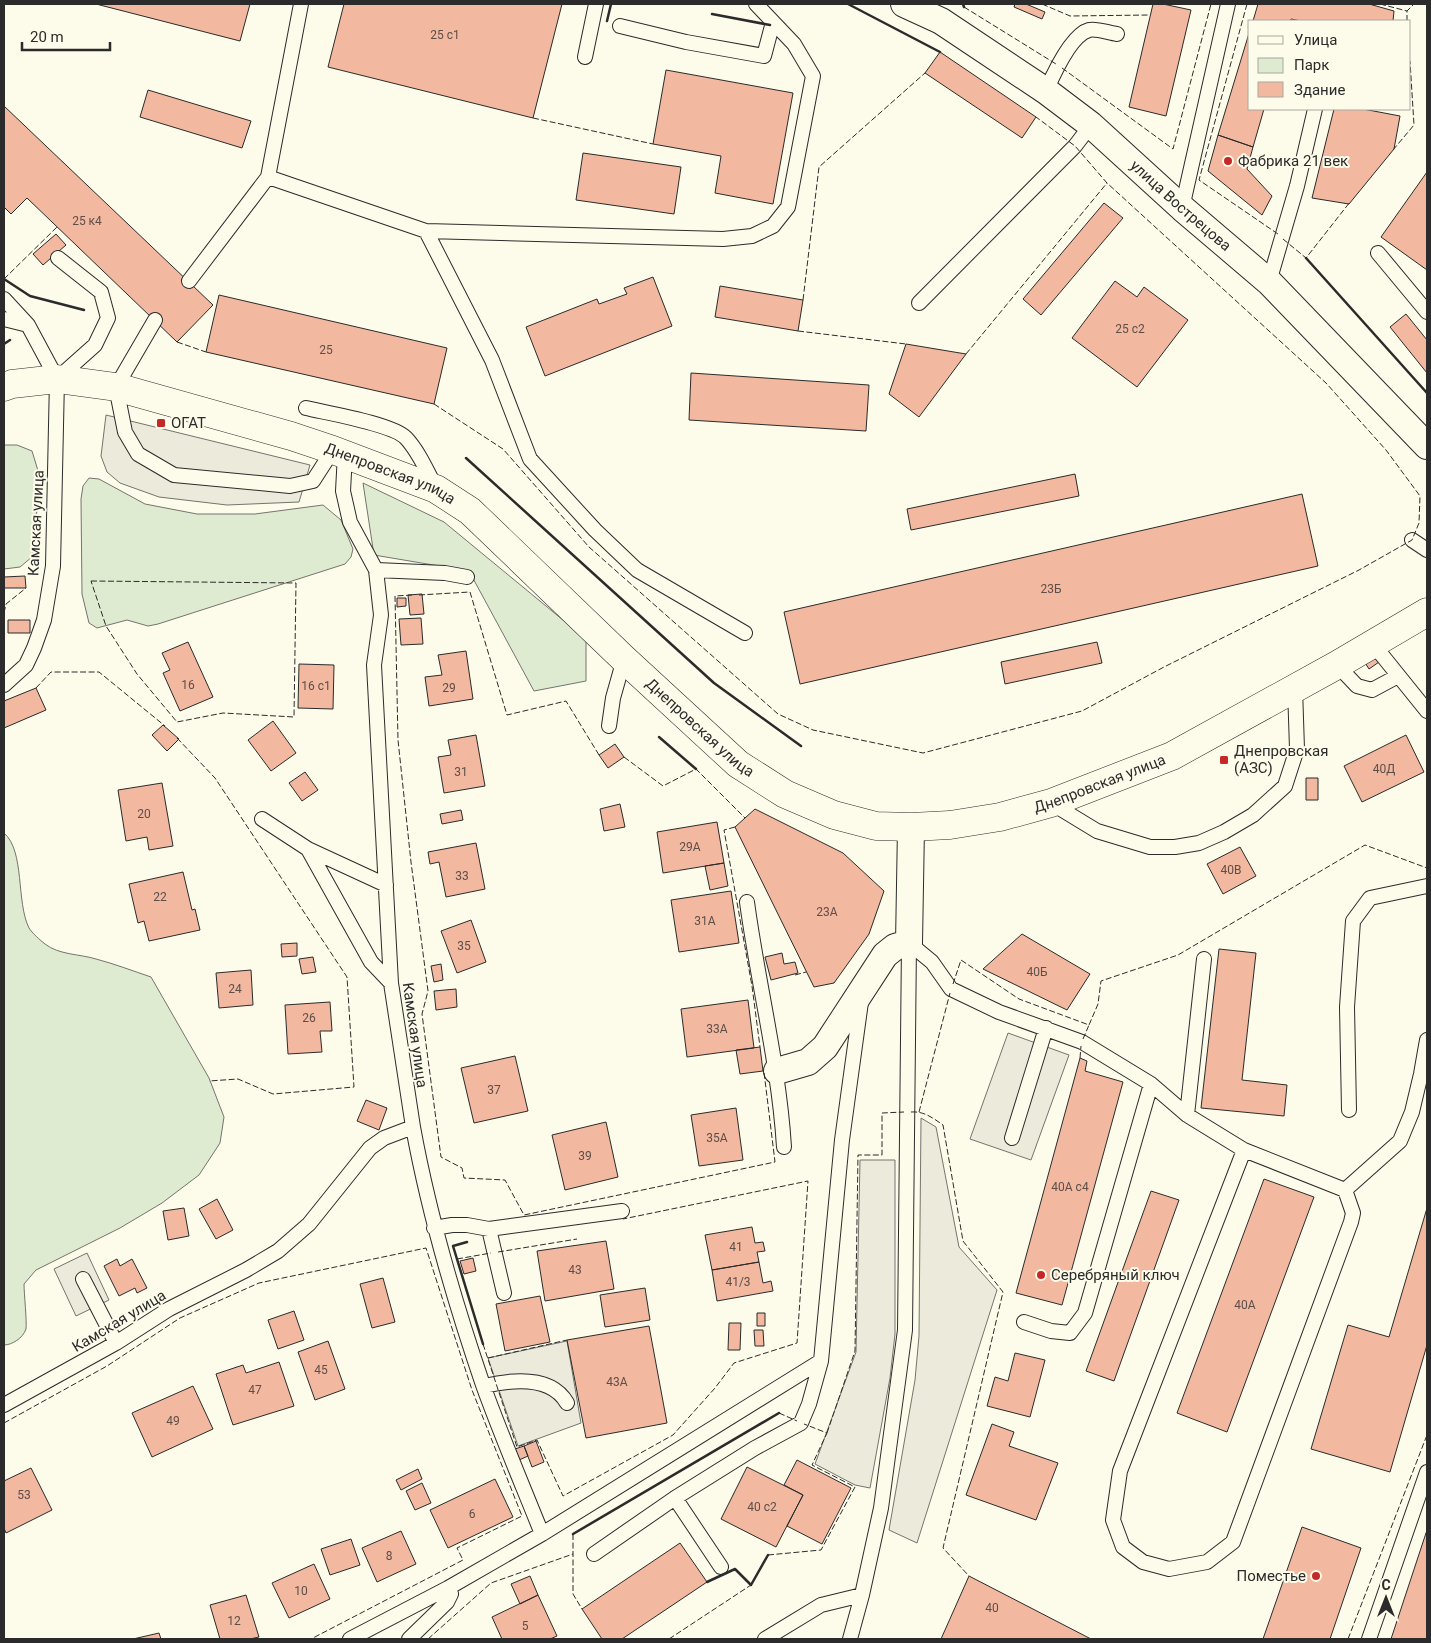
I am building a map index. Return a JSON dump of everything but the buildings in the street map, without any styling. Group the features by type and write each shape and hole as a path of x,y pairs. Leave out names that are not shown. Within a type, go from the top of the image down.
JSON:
{"main road":[{"name":"Днепровская улица","path":"4,387 57,379 116,387 291,436 436,489 470,511 624,659 738,764 785,794 834,815 876,826 911,828 950,825 1000,817 1051,803 1172,756 1424,615"}],"street":[{"name":"улица Вострецова","path":"904,4 943,12 1091,125 1182,208 1268,282 1427,446"},
{"path":"777,1071 808,1062 825,1048 885,954 895,947 908,943 911,828"}],"lane":[{"path":"188,281 268,177 302,4"},
{"path":"584,58 596,4"},
{"path":"268,177 426,231 723,239 752,236 773,226 788,207 813,76 794,44 756,4"},
{"path":"1182,208 1228,4"},
{"path":"620,26 686,42 764,56 773,22"},
{"path":"1046,91 1077,37 1090,30 1117,34"},
{"path":"1268,282 1297,186 1315,110"},
{"path":"919,303 1075,146 1091,125"},
{"path":"426,231 492,360 530,458 595,530 637,570 745,633"},
{"path":"1378,253 1427,312"},
{"path":"4,298 28,325 57,379 95,345 108,318 100,292 58,258"},
{"path":"4,319 28,325"},
{"path":"155,320 116,387 126,432 138,454 174,475 290,486 313,481 339,452"},
{"name":"Камская улица","path":"4,685 26,665 44,620 53,566 57,379"},
{"path":"306,408 384,426 405,436 420,458 436,489"},
{"name":"Камская улица","path":"4,1405 116,1343 169,1309 246,1270 278,1251 309,1224 370,1148 384,1138 413,1127 391,983 374,665 381,615 376,570 350,522 342,491 339,452"},
{"path":"1412,540 1427,550"},
{"path":"376,570 445,573 466,577"},
{"path":"1373,644 1427,711"},
{"path":"609,726 613,698 624,659"},
{"path":"1337,665 1357,686 1372,690 1398,676"},
{"path":"1051,803 1097,831 1150,847 1175,848 1199,843 1224,832 1253,815 1285,786 1297,749 1295,688"},
{"path":"262,819 308,849 386,885"},
{"path":"308,849 371,962 391,983"},
{"path":"1349,1110 1347,1007 1353,921 1370,898 1427,886"},
{"path":"747,902 753,948 777,1071 784,1147"},
{"path":"908,943 932,962 951,989 999,1012 1082,1042 1151,1084 1186,1115 1244,1150 1346,1190"},
{"path":"850,1639 881,1508 905,1330 908,943"},
{"path":"1186,1115 1204,959"},
{"path":"594,1554 675,1498 755,1448 800,1423 809,1404 821,1361 842,1140 864,986"},
{"path":"1012,1138 1046,1028"},
{"path":"1346,1190 1400,1141 1412,1112 1427,1040"},
{"path":"1024,1322 1052,1331 1070,1333 1085,1313 1151,1084"},
{"path":"413,1127 421,1173 434,1228 466,1333 484,1386 542,1534"},
{"path":"1244,1150 1120,1471 1113,1520 1123,1547 1143,1562 1169,1569 1207,1562 1233,1542 1351,1222 1353,1214 1346,1190"},
{"path":"434,1228 467,1225 489,1229 622,1210"},
{"path":"489,1229 504,1293"},
{"path":"83,1279 116,1343"},
{"path":"350,1639 448,1588 542,1534 821,1361"},
{"path":"484,1386 524,1381 539,1383 554,1389 564,1396 567,1403"},
{"path":"1369,1639 1427,1472"},
{"path":"675,1498 721,1567"},
{"path":"409,1639 447,1602 450,1594 448,1588"},
{"path":"766,1639 821,1605 862,1594"}],"green space":[{"path":"4,445 17,445 32,451 39,474 35,540 32,557 20,567 4,569"},
{"path":"89,478 99,479 145,504 197,514 255,514 323,505 341,520 353,549 351,557 345,564 158,624 148,626 127,620 97,628 89,623 82,594 81,499 83,486"},
{"path":"363,483 444,522 586,639 586,681 534,691 469,571 374,555"},
{"path":"4,833 11,841 15,852 25,917 30,930 51,948 70,954 90,957 151,977 209,1078 224,1117 220,1143 199,1175 162,1203 120,1228 36,1270 24,1284 26,1329 17,1340 4,1345"}],"shaded area":[{"path":"106,415 310,465 299,502 227,505 159,497 120,483 107,472 101,456"},
{"path":"1008,1033 1069,1055 1031,1160 970,1139"},
{"path":"921,1118 936,1127 959,1247 997,1290 917,1543 889,1530 915,1380 919,1336"},
{"path":"860,1160 895,1160 895,1334 890,1378 870,1488 855,1485 815,1464 856,1352"},
{"path":"87,1253 109,1300 76,1316 54,1269"},
{"path":"567,1341 581,1423 518,1446 488,1358"}],"fence":[{"path":"1042,4 1070,16 1150,15"},
{"path":"1062,68 1173,149 1211,4"},
{"path":"1247,4 1199,180 1278,234"},
{"path":"1380,4 1407,11"},
{"path":"1407,20 1407,11 1414,4"},
{"path":"964,7 1056,64"},
{"path":"803,300 819,167 925,73"},
{"path":"1393,150 1414,125 1411,77"},
{"path":"434,404 503,449 589,547 778,714 813,730 923,753 1082,711 1164,667 1359,570 1412,540 1419,523 1420,496 1386,450 1326,383 1107,183 1075,146 1036,117"},
{"path":"533,118 653,144"},
{"path":"966,354 1107,183"},
{"path":"1283,239 1306,258 1350,202"},
{"path":"4,279 57,227"},
{"path":"798,331 906,344"},
{"path":"177,342 206,352"},
{"path":"91,581 296,583 294,717 223,713 177,722 137,674 106,626 91,581"},
{"path":"4,613 6,604 26,588"},
{"path":"419,595 470,592 507,715 566,701 599,755"},
{"path":"412,595 395,596 398,740 411,862 428,991 422,1014 441,1157 462,1168 464,1178 505,1180 524,1215 775,1162 764,1072"},
{"path":"36,688 51,672 99,672 165,726"},
{"path":"177,738 215,778 347,977 354,1087 273,1094 238,1079 209,1081"},
{"path":"624,757 663,786 696,769 745,818"},
{"path":"735,827 724,830 752,986 760,1047"},
{"path":"953,984 961,960 1019,999 1089,1025 1098,1004 1101,981 1178,955 1365,845 1427,868"},
{"path":"795,975 806,972"},
{"path":"919,1112 950,993"},
{"path":"1083,1039 1089,1025"},
{"path":"1080,1058 1081,1046"},
{"path":"827,1433 855,1351 858,1155 882,1155 882,1113 904,1112"},
{"path":"911,1112 924,1114 943,1125 963,1241 1003,1292 943,1548 969,1576"},
{"path":"483,1344 517,1447 537,1440 563,1496 673,1435 715,1388 734,1363 797,1343 808,1181 623,1219"},
{"path":"498,1252 577,1239"},
{"path":"4,1423 107,1366 180,1318 259,1283 426,1248 472,1390 522,1516 457,1548 463,1560 311,1639"},
{"path":"457,1259 491,1253"},
{"path":"488,1358 567,1340"},
{"path":"779,1413 797,1421"},
{"path":"768,1555 821,1550 855,1487 812,1465 827,1433 804,1424"},
{"path":"1348,1639 1427,1435"},
{"path":"573,1534 573,1594 582,1609"},
{"path":"428,1639 491,1583 573,1554"},
{"path":"669,1639 751,1585"}],"wall":[{"path":"607,21 611,4"},
{"path":"848,4 940,52"},
{"path":"712,14 770,25"},
{"path":"1306,258 1427,393"},
{"path":"4,279 30,296 84,310"},
{"path":"4,344 10,340"},
{"path":"466,458 714,683 801,746"},
{"path":"659,737 696,769"},
{"path":"467,1242 453,1246 483,1344"},
{"path":"573,1534 779,1413"},
{"path":"707,1582 735,1569 751,1585 768,1555"}],"place":[{"name":"Фабрика 21 век","path":"1228,161"},
{"name":"ОГАТ","path":"161,423"},
{"name":"Днепровская (АЗС)","path":"1224,760"},
{"name":"Серебряный ключ","path":"1041,1275"},
{"name":"Поместье","path":"1316,1576"}]}
